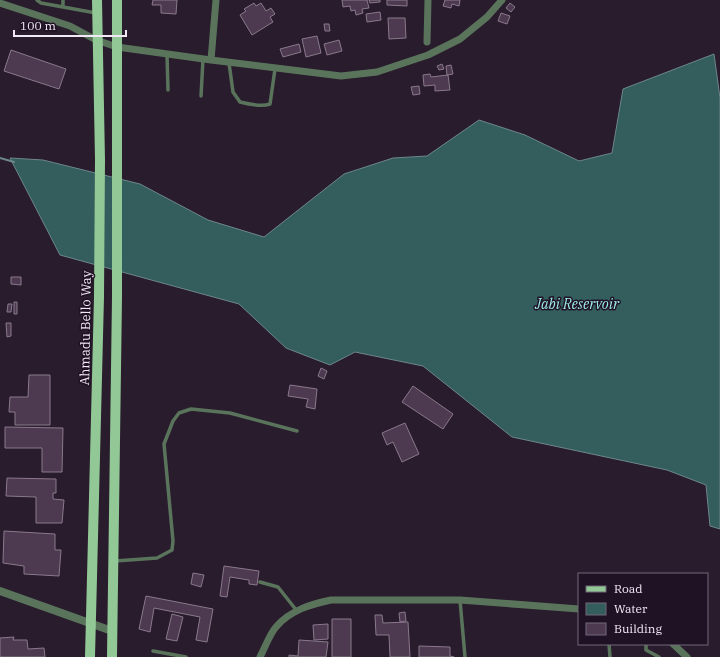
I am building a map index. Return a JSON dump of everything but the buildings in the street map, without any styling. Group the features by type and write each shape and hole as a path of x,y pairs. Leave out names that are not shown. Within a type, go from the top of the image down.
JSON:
{"main road":[{"name":"Ahmadu Bello Way","path":"90,657 99,297 100,160 96,40 97,0"},
{"path":"112,657 112,561 118,297 117,0"}],"street":[{"path":"211,60 216,0"},
{"path":"427,42 428,0"},
{"path":"0,4 70,26 96,40 117,47 275,69 341,76 377,72 428,55 460,39 487,17 502,0"},
{"path":"0,591 112,631"},
{"path":"260,657 276,626 297,611 312,604 331,600 460,600 578,608"},
{"path":"674,645 687,657"}],"lane":[{"path":"38,0 41,3 97,14"},
{"path":"63,0 63,7"},
{"path":"167,55 168,90"},
{"path":"201,96 203,59"},
{"path":"230,63 233,92 240,102 246,104 270,104 275,69"},
{"path":"112,561 157,558 172,550 173,541 164,444 172,421 179,413 191,409 230,413 297,431"},
{"path":"260,582 278,586 297,611"},
{"path":"460,600 465,657"},
{"path":"609,645 610,657"},
{"path":"646,645 646,650 659,657"},
{"path":"153,651 186,657"}],"water":[{"name":"Jabi Reservoir","path":"714,54 720,98 720,529 710,526 706,485 667,470 512,437 423,366 355,352 330,365 286,348 239,304 60,255 10,158 43,160 140,184 208,220 264,237 344,174 393,158 427,156 479,120 525,135 579,161 612,153 623,89"}],"waterway":[{"path":"0,158 14,162"}]}
